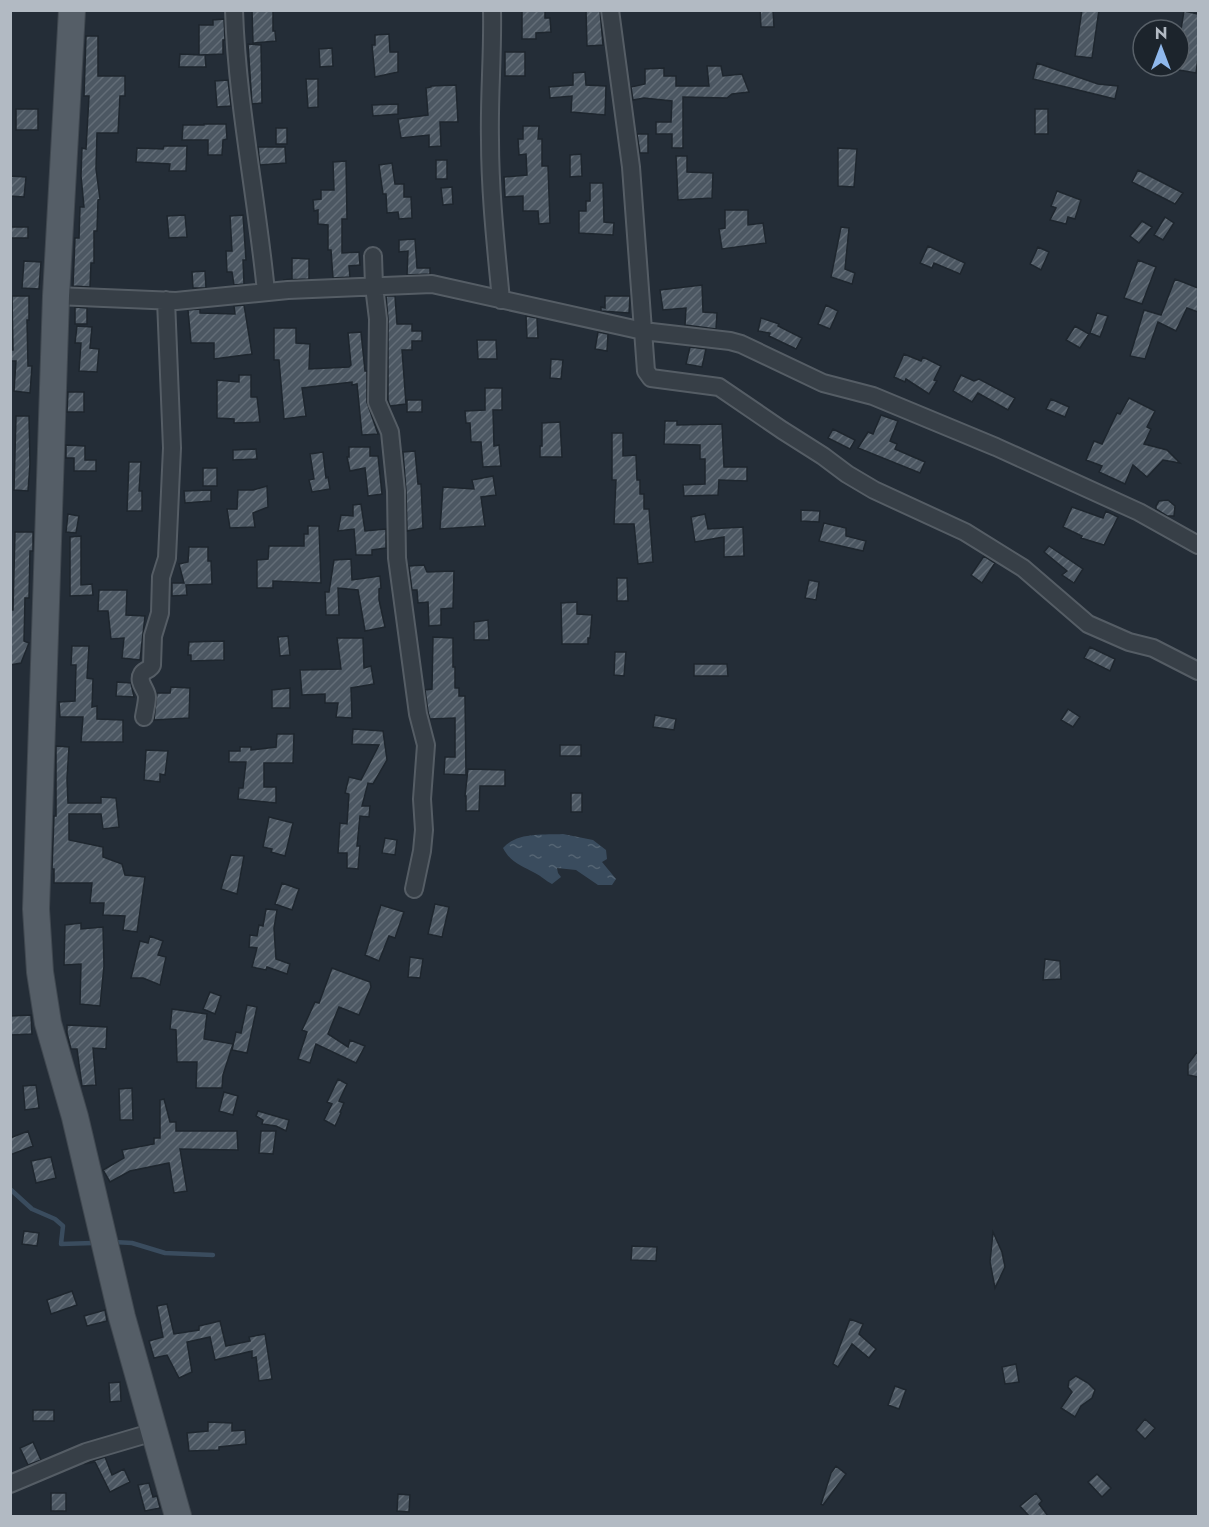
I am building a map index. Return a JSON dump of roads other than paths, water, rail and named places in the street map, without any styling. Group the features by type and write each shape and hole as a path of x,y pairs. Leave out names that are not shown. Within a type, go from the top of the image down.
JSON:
{"main road":[{"path":"72,10 56,296 36,909 40,972 48,1023 75,1117 122,1317 178,1516"}],"street":[{"path":"234,10 246,134 266,292"},
{"path":"492,10 493,50 489,139 493,224 501,300"},
{"path":"610,10 631,167 646,371 651,378 719,387 847,474 874,490 965,531 1023,568 1088,624 1129,642 1153,648 1198,670"},
{"path":"373,256 378,319 377,402 390,432 396,491 397,558 418,714 426,745 422,799 424,830 414,889"},
{"path":"56,296 176,301 266,292 432,284 643,331 741,344 823,383 873,396 996,447 1139,512 1198,545"},
{"path":"144,717 147,696 141,683 141,676 151,669 152,665 153,636 160,613 161,577 167,558 170,502 172,405 166,300"},
{"path":"10,1484 86,1452 154,1432"}],"water":[{"path":"563,834 593,840 606,850 607,859 602,862 616,879 612,885 598,885 576,870 557,868 561,877 552,884 521,866 503,848 515,839 523,837"}],"waterway":[{"path":"10,1189 32,1209 55,1219 63,1226 61,1244 93,1243"},
{"path":"114,1242 132,1243 165,1253 213,1255"}]}
